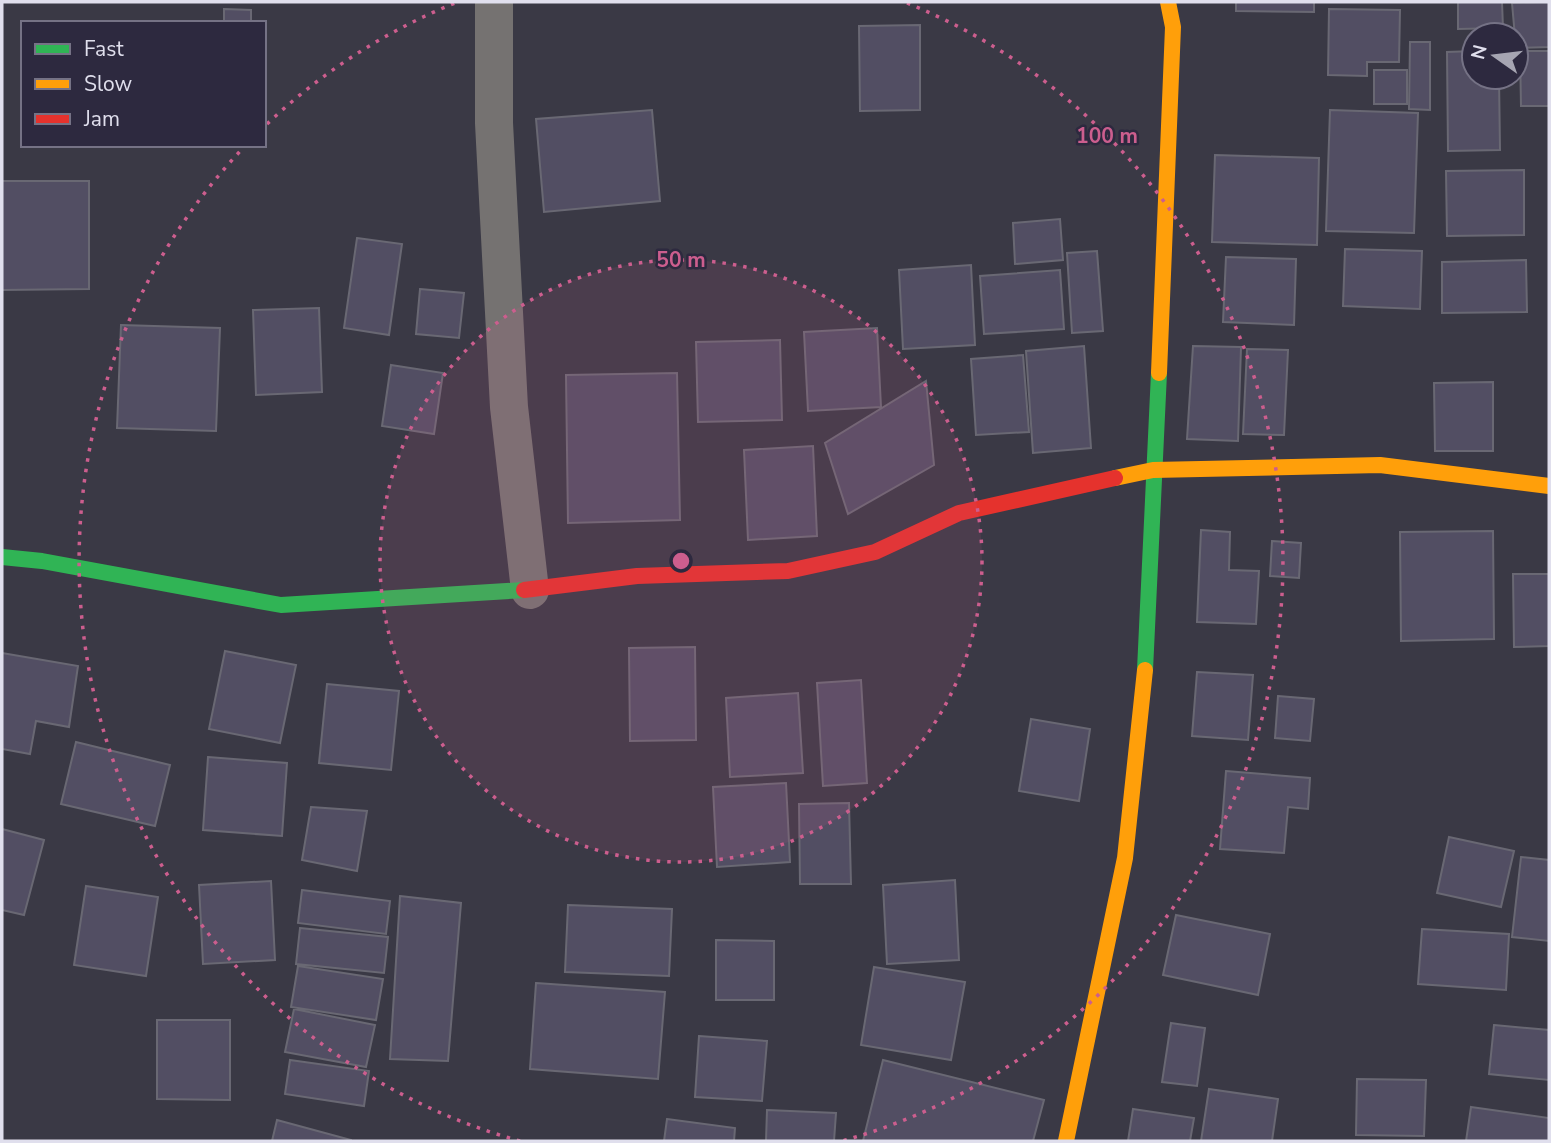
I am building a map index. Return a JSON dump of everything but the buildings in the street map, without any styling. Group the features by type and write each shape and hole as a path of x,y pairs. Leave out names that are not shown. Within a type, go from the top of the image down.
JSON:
{"main road":[{"path":"1066,1141 1125,859 1147,649 1173,26 1168,2"},
{"path":"2,557 42,561 281,605 530,590 637,576 788,571 875,552 959,513 1153,470 1381,466 1549,486"}],"street":[{"path":"494,2 494,123 509,407 530,590"}],"traffic: fast":[{"path":"1145,670 1159,373"},
{"path":"2,557 42,561 281,605 524,590"}],"traffic: slow":[{"path":"1159,373 1173,27 1168,2"},
{"path":"1115,478 1153,470 1380,465 1549,486"},
{"path":"1066,1141 1125,858 1145,670"}],"traffic: jam":[{"path":"524,590 637,576 788,571 875,552 959,513 1115,478"}]}
